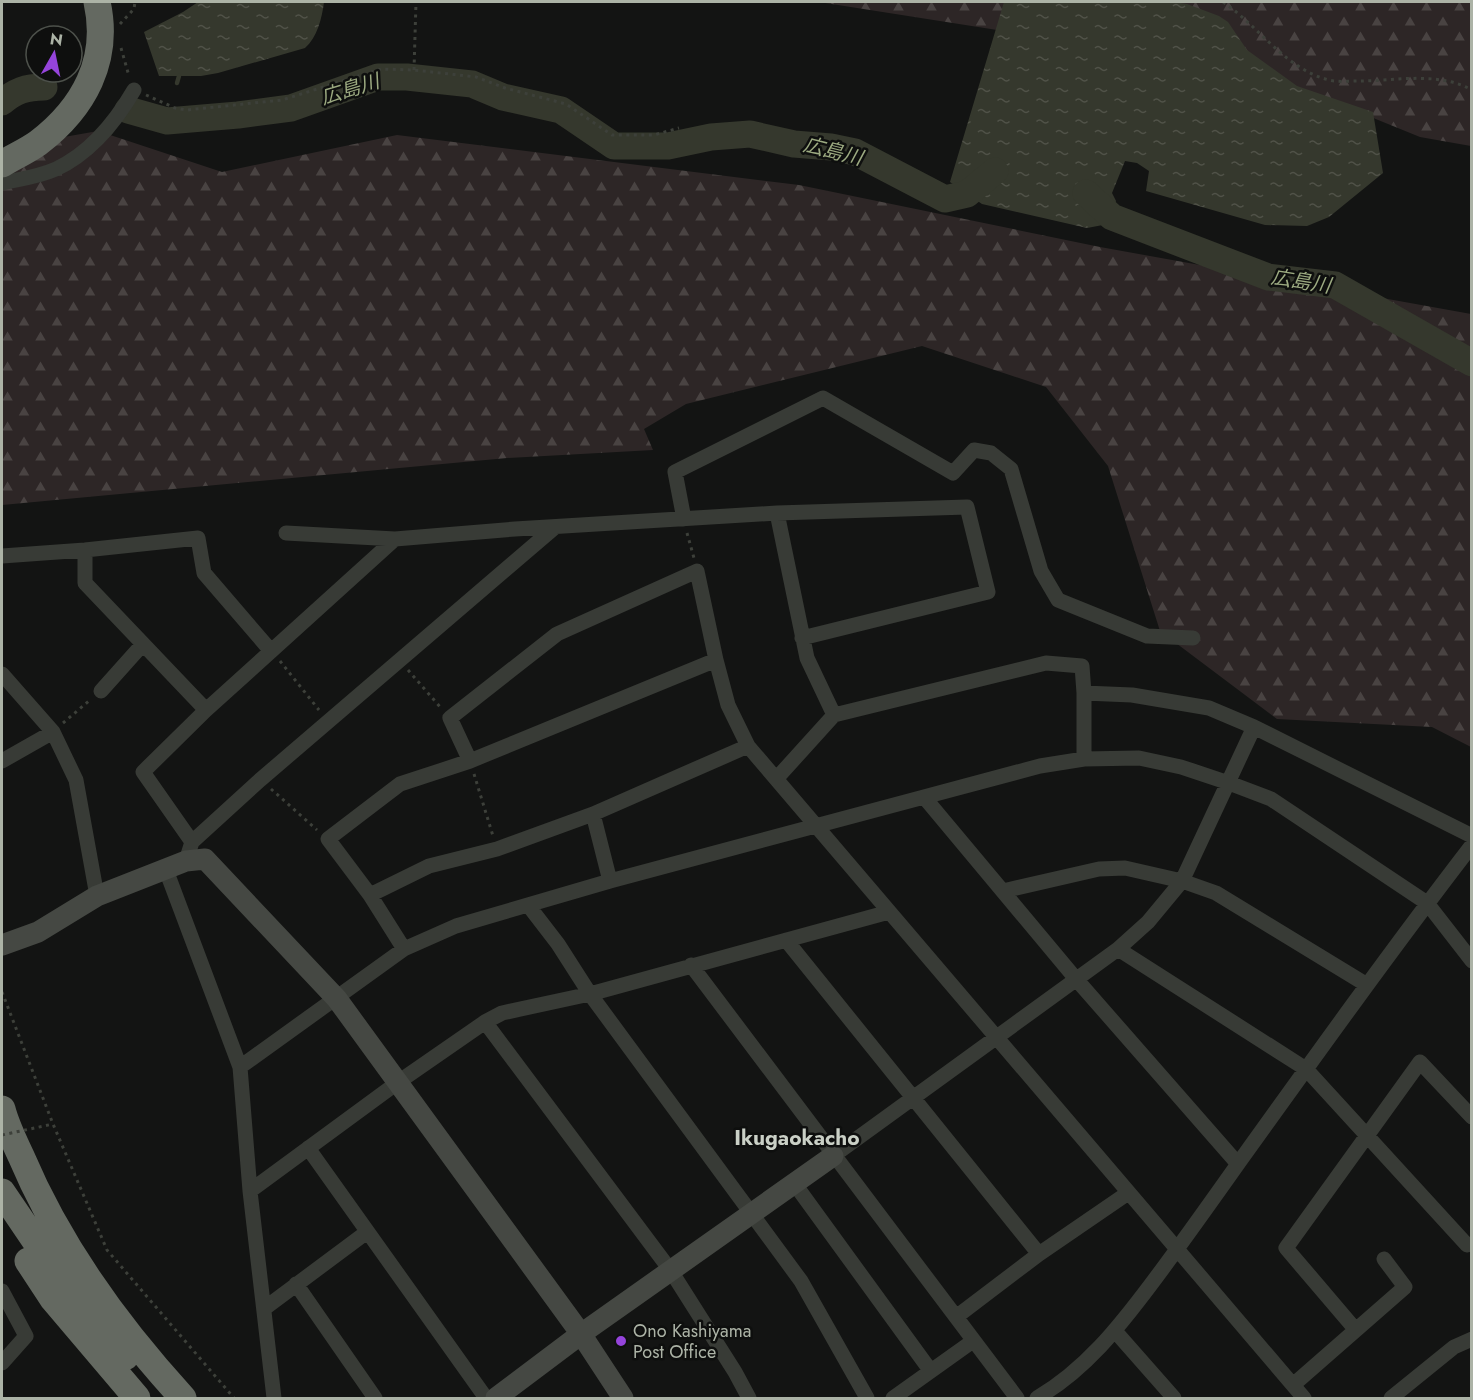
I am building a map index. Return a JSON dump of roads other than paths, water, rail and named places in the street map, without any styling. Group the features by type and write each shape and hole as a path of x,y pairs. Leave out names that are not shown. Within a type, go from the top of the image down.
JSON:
{"highway":[{"path":"2,148 46,116 65,94 78,73 85,51 87,26 82,2"},
{"path":"2,164 61,124 79,100 95,71 101,47 102,21 97,2"},
{"path":"2,1109 37,1195 84,1275 183,1398"},
{"path":"2,1192 57,1273 120,1351 164,1398"},
{"path":"2,1221 52,1299 137,1398"}],"street":[{"path":"2,183 39,175 74,158 102,134 134,90"},
{"path":"684,519 675,472 823,398 953,473 974,450 991,453 1011,469 1041,571 1058,600 1148,636 1193,638"},
{"path":"286,533 395,539 515,529 777,513 967,507 988,592 802,638"},
{"path":"777,513 807,658 834,715"},
{"path":"2,945 38,932 97,896 166,870 189,851 260,780 554,528"},
{"path":"2,556 198,538 204,573 272,651"},
{"path":"395,539 206,710 142,772 189,851 205,858 337,999 581,1334 623,1398"},
{"path":"85,550 84,583 206,710"},
{"path":"470,761 450,718 557,634 697,571 728,705 748,746 1304,1398"},
{"path":"101,691 143,644"},
{"path":"404,949 370,895 328,839 400,784 470,761 716,660"},
{"path":"777,778 834,715 1046,663 1082,666 1084,759"},
{"path":"2,674 53,732 76,780 97,896"},
{"path":"1084,693 1132,695 1209,708 1254,727 1472,836"},
{"path":"496,1398 581,1334 794,1184 1118,949 1148,922 1182,881 1254,727"},
{"path":"2,761 53,732"},
{"path":"370,895 429,866 497,849 594,814 748,746"},
{"path":"240,1067 404,949 456,926 610,881 1040,766 1084,759 1139,758 1181,767 1271,799 1427,903 1472,961"},
{"path":"924,797 1076,979 1238,1164"},
{"path":"594,814 610,881"},
{"path":"1037,1398 1052,1390 1092,1357 1115,1331 1177,1250 1367,985 1472,845"},
{"path":"1003,891 1108,868 1125,868 1182,881 1216,893 1367,985"},
{"path":"166,870 240,1067 250,1191 274,1398"},
{"path":"528,905 558,944 590,994 801,1281 867,1398"},
{"path":"250,1191 397,1083 485,1022 502,1013 590,994 888,912"},
{"path":"786,940 1039,1254"},
{"path":"1118,949 1306,1069 1467,1245 1472,1244"},
{"path":"691,965 1017,1398"},
{"path":"485,1022 671,1271 749,1398"},
{"path":"1355,1329 1286,1248 1420,1062 1472,1117"},
{"path":"308,1148 486,1398"},
{"path":"794,1184 930,1370"},
{"path":"956,1317 1039,1254 1128,1193"},
{"path":"265,1308 368,1232"},
{"path":"1293,1385 1405,1287 1384,1259"},
{"path":"296,1284 375,1398"},
{"path":"2,1291 26,1336 2,1363"},
{"path":"1115,1331 1174,1398"},
{"path":"1391,1398 1454,1347 1472,1339"},
{"path":"893,1398 973,1341"}],"water":[{"path":"198,2 324,2 318,27 313,39 305,48 218,73 201,76 159,76 144,32"},
{"path":"1004,2 1174,2 1187,4 1219,16 1228,22 1247,50 1297,86 1373,112 1383,173 1329,217 1307,226 1265,225 1146,191 1149,171 1137,163 1125,161 1112,193 1116,201 1108,224 1087,228 982,204 950,182"}],"waterway":[{"path":"177,83 179,76"},
{"name":"広島川","path":"128,110 167,121 238,115 291,108 378,77 407,77 472,84 503,97 561,110 614,146 668,146 711,137 750,134 794,144 831,147 855,152 945,199 967,194 995,171"},
{"name":"広島川","path":"2,102 21,90 44,87"},
{"name":"広島川","path":"167,121 168,117"},
{"name":"広島川","path":"1086,193 1112,217 1268,277 1335,285 1472,363"}],"place":[{"name":"Ono Kashiyama Post Office","path":"621,1341"}],"district":[{"name":"Ikugaokacho","path":"797,1138"}]}
